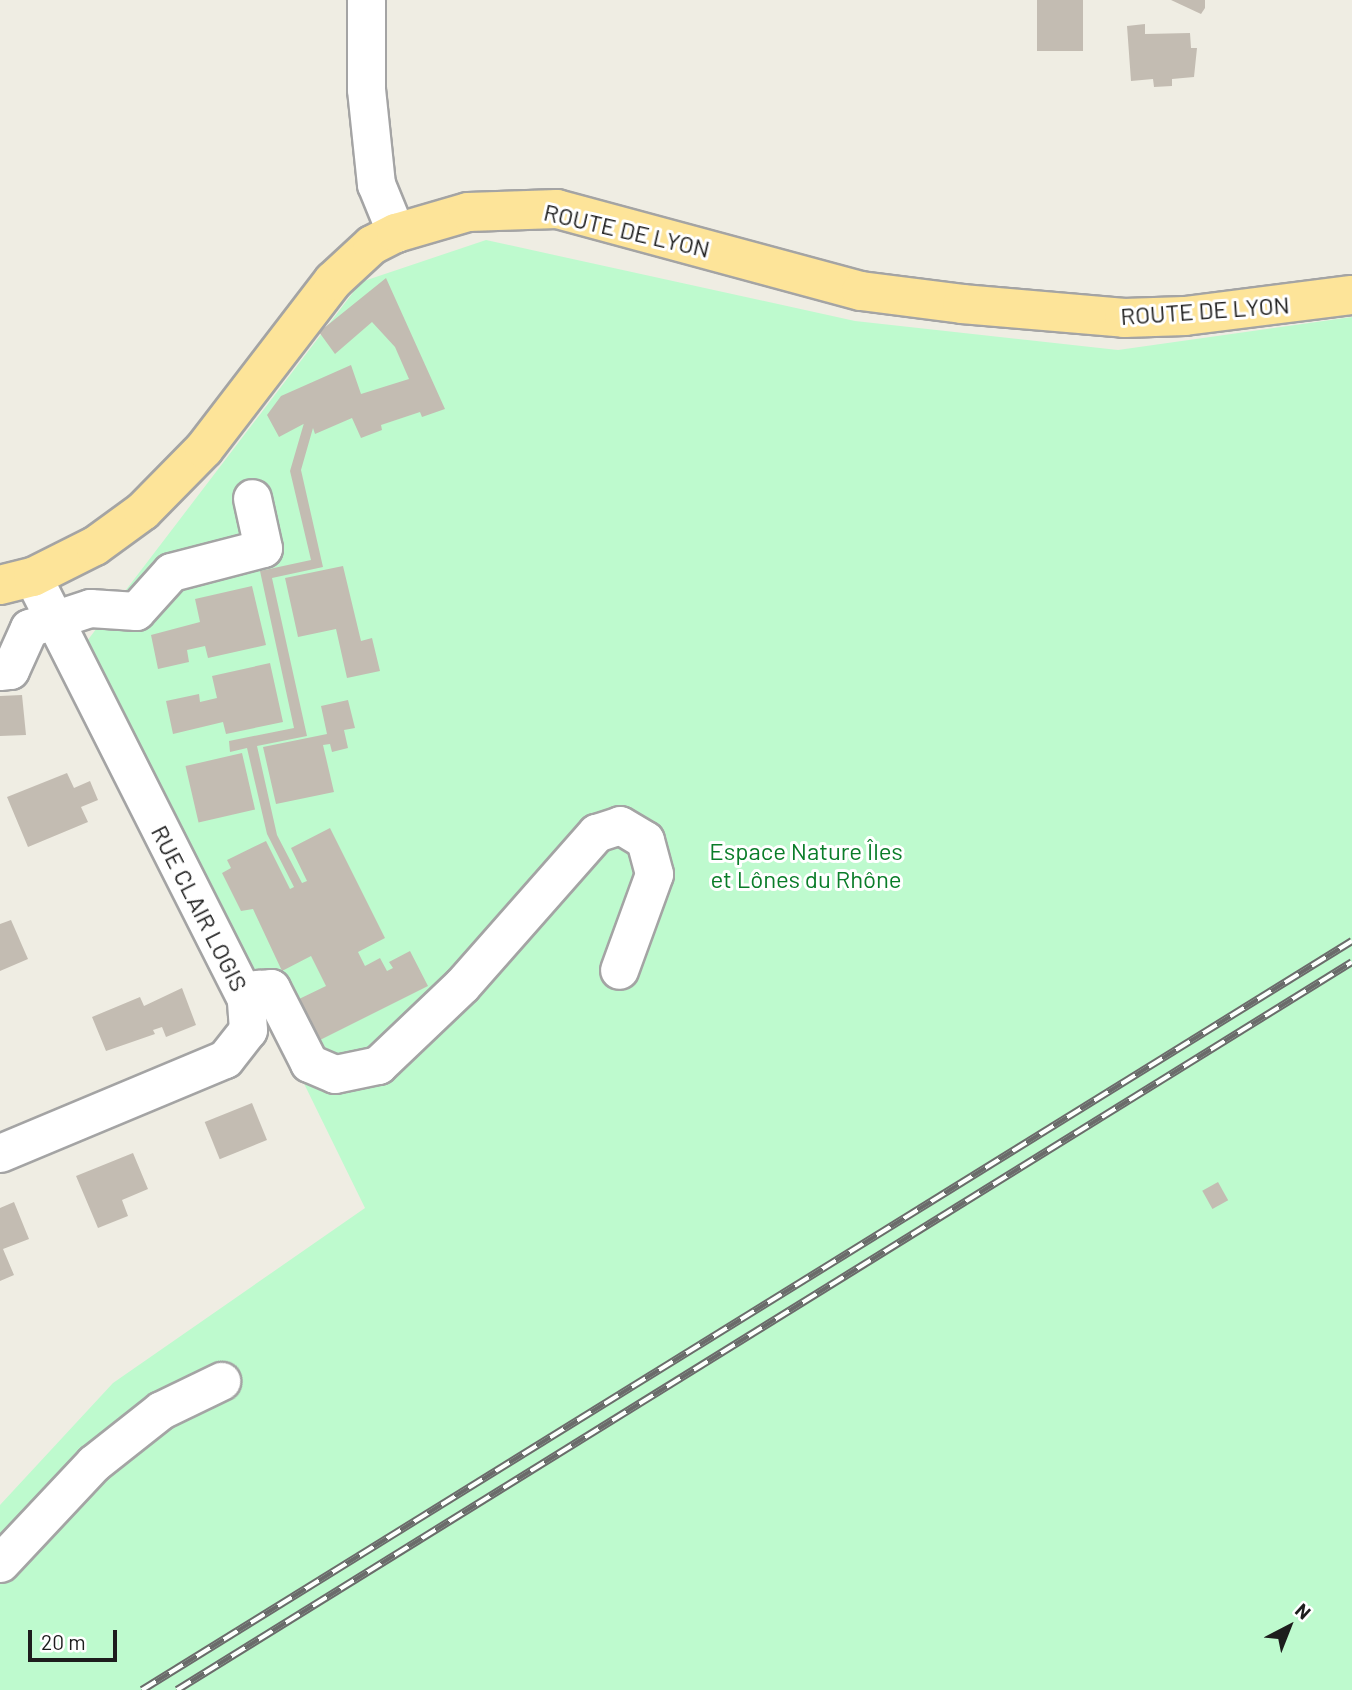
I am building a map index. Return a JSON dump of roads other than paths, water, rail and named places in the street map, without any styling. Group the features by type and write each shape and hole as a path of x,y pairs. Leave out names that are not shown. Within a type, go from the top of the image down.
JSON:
{"main road":[{"name":"ROUTE DE LYON","path":"17,581 95,546 143,511 204,449 333,281 372,246 397,233 468,212 557,209 861,291 1124,318 1185,316 1352,295"}],"street":[{"path":"366,0 366,89 376,184 397,233"},
{"path":"0,671 10,670 29,628 53,617 90,608 136,611 171,572 263,548 252,498"},
{"name":"RUE CLAIR LOGIS","path":"0,1153 225,1059 248,1030 246,999 53,617 17,581"},
{"path":"246,999 258,989 271,988 309,1063 335,1073 378,1065 463,985 596,833 620,825 645,840 654,874 618,970"},
{"path":"0,1563 94,1463 161,1410 221,1381"}],"railway":[{"path":"142,1690 1352,941"},
{"path":"177,1690 1352,962"}],"park label":[{"name":"Espace Nature Îles et Lônes du Rhône","path":"806,865"}]}
